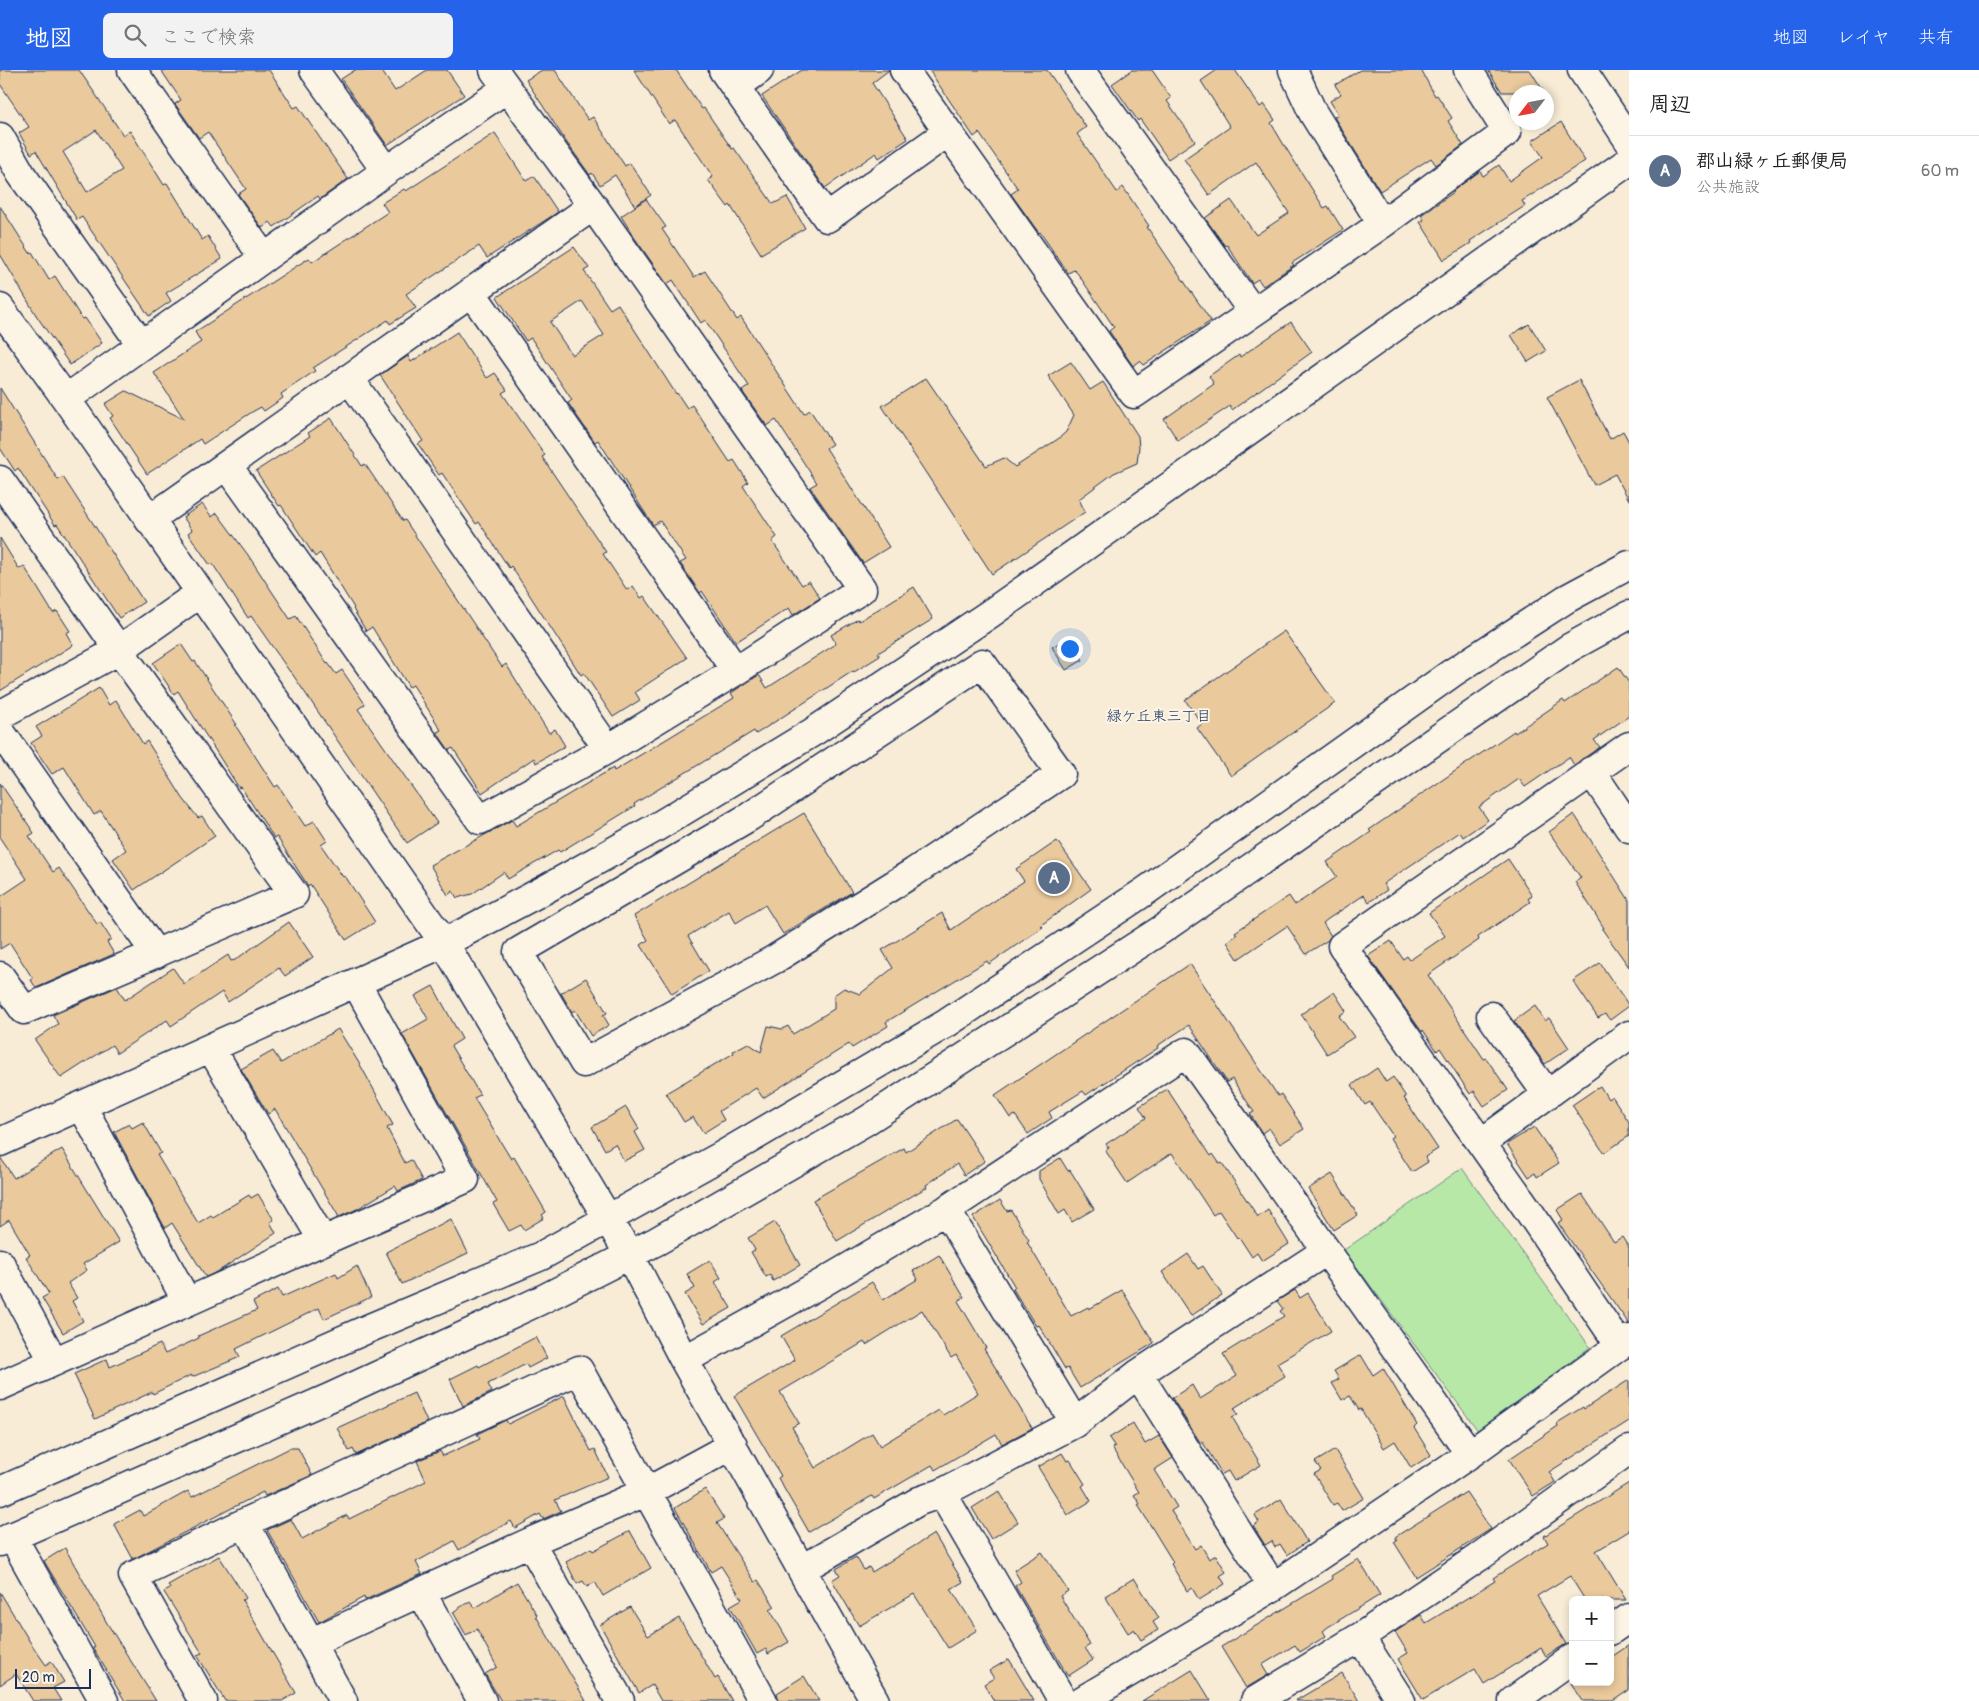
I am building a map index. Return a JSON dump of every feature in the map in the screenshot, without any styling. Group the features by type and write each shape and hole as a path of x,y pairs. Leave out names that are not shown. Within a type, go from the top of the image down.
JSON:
{"street":[{"path":"132,70 264,258"},
{"path":"314,70 386,171"},
{"path":"759,70 729,78 827,218 948,132"},
{"path":"904,70 1134,394 1382,224 1507,132 1468,70"},
{"path":"1080,70 1253,312"},
{"path":"1293,70 1313,113 1382,224"},
{"path":"1582,70 1629,141"},
{"path":"66,399 386,171 500,79 593,206 862,589 736,671 608,748 480,820 227,465"},
{"path":"0,137 21,174 141,344"},
{"path":"0,1142 444,943 655,828 813,732 991,613 1629,161"},
{"path":"149,520 593,206"},
{"path":"471,292 736,671"},
{"path":"0,308 66,399 444,943 630,1256 684,1360 875,1701"},
{"path":"349,378 608,748"},
{"path":"0,480 294,894 24,1010 0,976"},
{"path":"0,1491 372,1327 541,1256 721,1156 947,1023 1148,890 1452,673 1566,599 1629,565"},
{"path":"0,715 119,650 200,593"},
{"path":"104,1701 6,1539 331,1397 539,1301 630,1256 866,1121 1161,930 1568,648 1629,615"},
{"path":"982,663 1061,774 914,872 775,959 584,1063 518,952 749,817 832,763 982,663"},
{"path":"0,730 156,954"},
{"path":"813,732 832,763"},
{"path":"1081,1701 1273,1587 1470,1454 1625,1342 1342,946 1629,746"},
{"path":"1591,771 1629,828"},
{"path":"655,828 674,861"},
{"path":"0,1386 323,1241 466,1180 356,983"},
{"path":"1491,1016 1547,1094"},
{"path":"1481,1143 1629,1036"},
{"path":"211,1048 323,1241"},
{"path":"684,1360 822,1283 946,1210 1186,1052 1470,1454"},
{"path":"82,1106 187,1302"},
{"path":"946,1210 1075,1423"},
{"path":"802,1569 919,1501 942,1493 1075,1423 1138,1374 1326,1251"},
{"path":"0,1263 54,1362"},
{"path":"203,1701 133,1576 244,1523 579,1370 648,1491 763,1701"},
{"path":"1138,1374 1273,1587"},
{"path":"312,1642 530,1542 648,1491 733,1445"},
{"path":"1255,1701 1360,1637 1629,1450"},
{"path":"942,1493 1063,1701"},
{"path":"244,1523 312,1642 343,1701"},
{"path":"530,1542 620,1701"},
{"path":"421,1592 482,1701"},
{"path":"1614,1628 1629,1618"},
{"path":"1360,1637 1401,1701"},
{"path":"1513,1701 1569,1661"}],"green space":[{"path":"1462,1168 1590,1347 1479,1432 1344,1250"}],"building":[{"path":"0,70 79,70 123,135 130,131 164,185 167,183 202,240 208,236 222,259 166,293 171,301 149,316 82,217 77,220 36,151 31,154 19,133 29,127 0,84","holes":["96,130 122,170 87,192 63,152"]},
{"path":"161,70 269,70 294,108 298,106 348,179 320,199 318,196 274,227 270,222 262,228 238,194 246,189 208,132 199,138 175,104 181,100"},
{"path":"355,70 381,70 395,91 427,70 447,70 464,95 387,145 341,79"},
{"path":"542,70 555,70 588,120 593,117 625,166 630,163 651,195 635,206 615,175 600,185 592,173 590,175 526,80"},
{"path":"634,70 676,70 702,109 704,108 732,149 734,148 773,204 787,197 805,228 761,254 730,205 728,207 708,180 713,177 675,120 669,124"},
{"path":"802,70 889,70 872,83 908,139 879,158 876,153 825,188 762,96"},
{"path":"929,70 1047,70 1086,127 1077,134 1117,192 1123,187 1149,226 1147,227 1211,321 1144,365 1140,361 1133,366 1109,331 1114,327 1078,274 1074,270 1068,273 1011,194 1018,189 979,133 974,137"},
{"path":"1132,70 1152,70 1171,98 1167,101 1195,141 1168,159 1112,84"},
{"path":"1217,70 1235,70 1260,107 1264,104 1275,120 1271,123 1284,145 1324,208 1328,206 1343,230 1292,263 1294,265 1263,286 1258,279 1252,283 1227,245 1225,246 1205,218 1231,200 1256,235 1289,213 1256,162 1209,195 1184,159 1230,127 1201,81"},
{"path":"1360,70 1421,70 1435,96 1437,95 1452,118 1448,121 1463,145 1436,165 1431,158 1380,191 1334,117 1338,114 1330,101 1341,94 1335,85"},
{"path":"1488,70 1530,70 1540,85 1509,85 1509,92 1502,92"},
{"path":"1561,122 1585,161 1522,201 1525,206 1444,260 1420,222 1424,220 1421,215 1480,171 1483,176 1499,165 1509,181 1543,157 1532,141 1549,130 1554,130 1554,127"},
{"path":"495,133 526,181 534,176 558,212 487,258 479,246 406,294 416,308 390,324 388,320 313,368 315,371 281,394 283,398 264,411 261,407 203,444 200,439 147,474 110,418 113,416 105,404 126,391 184,419 154,373 201,342 195,332 309,258 312,262 388,212 382,203 404,189 406,191"},
{"path":"646,199 666,227 662,229 694,277 705,271 737,320 741,317 804,414 810,410 832,444 826,448 889,547 863,563 810,487 817,483 776,420 767,426 742,391 749,386 705,320 701,323 673,280 667,284 634,237 621,216"},
{"path":"0,206 49,280 55,276 82,319 85,318 102,343 70,365 36,315 0,254"},
{"path":"574,247 589,268 584,271 610,309 618,304 676,394 687,408 692,405 730,462 734,460 748,482 743,486 777,537 772,541 802,585 809,581 820,598 793,615 789,608 736,642 702,591 700,593 680,563 686,560 660,521 653,525 598,440 595,442 568,403 572,400 531,338 526,341 497,297","holes":["582,301 604,335 572,355 550,322"]},
{"path":"1291,322 1312,352 1232,410 1230,406 1178,441 1164,419 1214,384 1209,376"},
{"path":"1529,324 1546,351 1528,362 1511,335"},
{"path":"457,332 487,378 495,373 507,390 502,393 545,455 542,457 606,552 603,554 627,590 633,586 641,598 644,596 687,658 635,692 640,700 613,717 584,673 581,675 511,566 509,568 479,522 476,524 442,473 439,475 418,444 423,441 380,375 408,356 411,362"},
{"path":"1071,362 1090,390 1103,382 1138,436 1137,463 1114,473 1079,499 1085,512 992,574 882,406 926,378 986,466 1004,458 1015,467 1066,432 1074,415 1048,376"},
{"path":"1579,380 1610,439 1623,431 1629,442 1629,500 1615,474 1594,485 1547,397"},
{"path":"0,388 58,480 63,477 144,602 119,618 18,468 15,471 0,448"},
{"path":"331,418 362,466 365,464 403,521 405,520 502,667 506,664 549,733 555,729 565,746 536,763 534,758 482,793 453,748 449,750 442,740 437,732 441,730 413,685 409,687 372,627 366,631 320,553 315,557 256,471 310,436 308,433"},
{"path":"202,504 212,517 217,513 248,555 290,619 296,616 327,664 336,674 342,670 365,704 358,709 437,823 407,843 291,672 251,616 248,618 212,563 210,565 188,533 192,530 183,517"},
{"path":"0,538 19,569 24,566 53,613 57,611 70,631 66,633 73,645 0,691"},
{"path":"914,587 933,619 878,653 880,656 853,671 756,734 754,731 634,804 635,806 560,852 558,850 508,879 504,872 472,894 457,898 453,891 448,895 430,865 512,820 516,826 613,768 614,771 734,698 731,693 759,675 767,688 836,644 831,635 858,619 859,621"},
{"path":"1284,631 1335,703 1231,776 1197,728 1202,724 1185,700"},
{"path":"1069,637 1083,660 1066,670 1052,647"},
{"path":"181,644 193,662 195,661 275,787 278,785 305,826 314,821 327,841 321,845 343,877 345,876 375,922 346,940 310,884 308,886 277,837 274,838 241,787 239,788 178,691 174,694 153,663"},
{"path":"1618,667 1629,683 1629,716 1594,740 1600,747 1574,765 1569,757 1525,787 1519,779 1479,807 1488,820 1463,837 1460,832 1383,884 1387,890 1369,902 1364,895 1328,919 1323,923 1331,936 1306,954 1287,926 1238,959 1227,942 1237,935 1235,932 1289,896 1295,905 1337,877 1327,862 1371,832 1369,830 1514,731 1515,733 1563,700 1565,703"},
{"path":"99,688 109,705 116,700 143,744 147,741 182,797 198,818 202,816 215,836 134,890 113,859 126,850 101,811 94,815 64,767 52,774 31,743 42,736 36,727"},
{"path":"0,783 34,833 29,836 53,872 59,868 97,924 100,922 111,939 107,942 114,954 36,988 31,980 33,979 10,943 0,949 0,897 27,879 0,838"},
{"path":"804,813 852,892 783,934 765,905 736,923 729,911 688,936 709,971 672,994 641,945 648,940 634,916"},
{"path":"1574,814 1629,900 1629,967 1602,929 1604,928 1575,882 1581,878 1549,832"},
{"path":"1057,841 1091,889 1041,925 1043,927 989,964 987,961 886,1022 888,1026 852,1048 849,1044 763,1098 756,1088 719,1111 724,1120 703,1133 693,1117 684,1122 666,1093 748,1043 761,1052 768,1026 782,1029 788,1026 793,1034 834,1009 834,995 844,988 860,994 893,968 882,950 942,913 951,930 1024,881 1016,869"},
{"path":"1508,859 1532,895 1528,899 1530,902 1478,937 1479,940 1428,975 1484,1059 1486,1058 1508,1090 1484,1106 1474,1091 1470,1094 1440,1048 1437,1051 1423,1030 1422,1032 1368,956 1391,941 1403,959 1407,956 1410,960 1445,936 1429,913"},
{"path":"289,922 313,957 285,976 279,968 228,1002 222,992 171,1026 167,1020 117,1053 112,1045 61,1078 35,1040 58,1024 53,1015 117,987 125,1000 173,968 184,984 228,955 231,961 235,960"},
{"path":"1600,963 1629,1006 1610,1020 1605,1014 1598,1018 1573,981"},
{"path":"1190,964 1278,1096 1281,1094 1304,1129 1280,1144 1269,1128 1262,1133 1250,1114 1254,1112 1232,1079 1227,1082 1189,1025 1157,1046 1158,1048 1086,1095 1083,1091 1049,1112 1052,1118 1028,1134 1015,1115 1010,1118 995,1095"},
{"path":"586,978 607,1013 603,1015 609,1025 591,1036 575,1010 572,1012 561,993"},
{"path":"433,986 462,1039 451,1046 480,1095 474,1098 511,1159 514,1157 546,1212 542,1215 544,1218 524,1230 521,1225 509,1231 493,1204 497,1202 402,1034 428,1019 415,996"},
{"path":"1334,992 1346,1011 1339,1016 1354,1037 1327,1054 1301,1014"},
{"path":"1535,1006 1545,1021 1549,1018 1569,1048 1545,1064 1514,1021"},
{"path":"338,1029 393,1125 387,1128 405,1163 411,1160 422,1180 398,1191 395,1186 357,1209 339,1217 275,1109 268,1114 241,1069 273,1051 281,1063"},
{"path":"1377,1068 1386,1082 1393,1077 1406,1097 1404,1098 1438,1149 1425,1157 1428,1162 1412,1172 1390,1138 1393,1136 1370,1102 1365,1105 1352,1085"},
{"path":"1600,1086 1608,1099 1612,1096 1629,1122 1629,1136 1604,1153 1572,1105"},
{"path":"1167,1089 1211,1156 1213,1154 1220,1164 1222,1163 1258,1217 1268,1210 1289,1244 1262,1261 1257,1253 1252,1257 1219,1211 1213,1215 1172,1153 1127,1183 1105,1150 1109,1148 1106,1144 1146,1118 1139,1107"},
{"path":"626,1107 639,1129 635,1132 645,1150 624,1161 615,1144 605,1150 592,1127"},
{"path":"957,1119 985,1161 964,1175 957,1164 926,1185 927,1187 837,1241 813,1200 904,1148 906,1152"},
{"path":"143,1122 161,1153 157,1155 198,1223 211,1215 213,1217 249,1195 251,1198 258,1194 274,1220 270,1222 276,1233 219,1271 206,1277 172,1223 165,1228 114,1132 129,1124 132,1128"},
{"path":"1534,1127 1559,1163 1537,1177 1535,1173 1529,1177 1507,1144"},
{"path":"62,1149 119,1242 83,1264 87,1270 68,1283 77,1298 72,1301 83,1321 63,1333 42,1298 49,1294 26,1257 30,1255 9,1220 0,1226 0,1157 14,1178"},
{"path":"1060,1158 1068,1171 1070,1170 1094,1209 1072,1222 1065,1210 1059,1214 1039,1179 1039,1171"},
{"path":"1332,1174 1358,1215 1334,1230 1308,1189"},
{"path":"1582,1194 1614,1242 1622,1237 1629,1248 1629,1324 1558,1223 1563,1220 1557,1210"},
{"path":"1000,1200 1007,1211 1011,1210 1029,1240 1027,1242 1071,1316 1088,1307 1089,1309 1122,1290 1154,1343 1080,1388 1068,1368 1065,1369 1039,1325 1036,1326 973,1217"},
{"path":"451,1219 468,1253 402,1284 386,1252"},
{"path":"775,1222 800,1265 773,1281 770,1275 766,1277 751,1252 755,1250 748,1238"},
{"path":"1188,1254 1198,1269 1203,1266 1222,1295 1191,1316 1162,1272"},
{"path":"939,1255 964,1297 958,1301 986,1348 984,1349 1032,1428 1002,1444 996,1434 935,1470 932,1465 874,1499 872,1496 809,1532 778,1478 781,1476 734,1396 795,1360 781,1336 872,1282 883,1300 918,1279 913,1271","holes":["922,1310 951,1358 956,1355 978,1393 943,1415 939,1410 880,1446 872,1433 815,1468 792,1427 799,1423 780,1392 864,1342 866,1345"]},
{"path":"710,1260 721,1278 715,1282 731,1308 703,1324 685,1294 695,1288 687,1274"},
{"path":"357,1266 371,1297 324,1319 319,1308 236,1349 240,1357 192,1377 191,1375 95,1419 74,1374 107,1359 110,1367 160,1344 165,1354 199,1338 198,1336 257,1310 253,1302 278,1289 282,1297 336,1273 338,1278"},
{"path":"1295,1290 1300,1298 1308,1293 1331,1331 1277,1363 1285,1376 1234,1408 1238,1414 1232,1417 1261,1465 1234,1481 1228,1471 1222,1474 1172,1398 1192,1385 1200,1399 1237,1376 1223,1354 1284,1316 1280,1311 1283,1309 1277,1301"},
{"path":"536,1337 547,1358 528,1368 526,1364 488,1384 492,1392 463,1406 450,1379 478,1365 479,1367"},
{"path":"1361,1355 1373,1375 1383,1368 1417,1425 1414,1428 1431,1455 1411,1468 1395,1441 1384,1448 1361,1409 1359,1410 1350,1396 1342,1400 1332,1383 1339,1379 1334,1371"},
{"path":"1629,1380 1629,1421 1549,1472 1555,1482 1533,1496 1509,1459 1558,1426 1557,1423 1583,1407 1584,1409"},
{"path":"414,1393 427,1422 356,1455 353,1449 349,1451 337,1428"},
{"path":"564,1396 591,1451 595,1449 608,1477 555,1500 561,1511 543,1519 540,1514 515,1528 511,1521 459,1550 454,1541 416,1562 422,1574 365,1600 364,1597 319,1622 267,1530 291,1519 302,1539 347,1515 349,1519 426,1481 417,1461 440,1451 443,1456 480,1439 477,1434 506,1420 508,1424"},
{"path":"1133,1423 1145,1444 1159,1436 1173,1458 1154,1470 1177,1507 1171,1511 1195,1549 1201,1545 1209,1559 1216,1555 1226,1572 1220,1576 1225,1584 1199,1600 1192,1588 1187,1591 1171,1564 1173,1562 1138,1505 1140,1504 1134,1495 1139,1492 1112,1448 1115,1447 1109,1438"},
{"path":"290,1448 298,1448 312,1475 265,1496 263,1492 133,1559 114,1524 140,1510 143,1516 188,1491 192,1497"},
{"path":"1335,1450 1364,1498 1342,1511 1337,1503 1333,1505 1314,1474 1321,1470 1315,1462"},
{"path":"1062,1453 1067,1461 1070,1460 1085,1484 1082,1486 1091,1501 1068,1515 1038,1467"},
{"path":"1629,1483 1629,1531 1596,1551 1626,1600 1614,1600 1614,1596 1582,1596 1570,1576 1537,1596 1566,1644 1546,1656 1541,1648 1484,1684 1475,1669 1423,1700 1398,1659 1408,1653 1395,1632 1421,1615 1426,1623 1495,1581 1493,1578 1548,1543 1544,1536"},
{"path":"705,1489 724,1519 717,1523 755,1582 758,1580 775,1607 770,1610 789,1642 768,1654 766,1649 757,1654 730,1606 742,1599 721,1566 711,1572 675,1508"},
{"path":"999,1491 1018,1522 991,1539 972,1508"},
{"path":"1466,1492 1491,1529 1416,1577 1394,1542 1397,1540 1395,1537"},
{"path":"1281,1499 1307,1542 1287,1555 1280,1544 1275,1547 1272,1541 1265,1545 1253,1526 1259,1522 1255,1515"},
{"path":"630,1531 651,1568 603,1596 595,1582 587,1587 583,1581 577,1584 566,1562 591,1548 593,1551"},
{"path":"934,1534 963,1582 951,1589 977,1630 948,1648 914,1594 859,1626 832,1580 840,1575 836,1569 856,1557 864,1570 869,1567 872,1572"},
{"path":"65,1548 107,1623 156,1701 125,1701 93,1648 95,1647 44,1561"},
{"path":"1042,1552 1068,1591 1060,1596 1090,1645 1085,1648 1093,1660 1068,1676 1015,1586 1021,1582 1014,1570"},
{"path":"219,1556 246,1598 242,1600 296,1693 282,1701 225,1701 197,1655 202,1653 164,1592 170,1589 168,1585"},
{"path":"1358,1559 1380,1595 1328,1627 1323,1631 1326,1636 1300,1652 1295,1645 1262,1665 1268,1675 1246,1688 1221,1647 1333,1579 1331,1576"},
{"path":"1134,1578 1159,1618 1153,1622 1158,1630 1141,1640 1134,1629 1128,1633 1105,1596"},
{"path":"517,1582 586,1701 501,1701 485,1674 497,1667 477,1629 466,1635 453,1612 470,1601 475,1608"},
{"path":"0,1592 46,1665 51,1661 64,1682 53,1688 61,1701 33,1701 16,1674 0,1685"},
{"path":"630,1607 648,1636 679,1618 715,1679 718,1677 732,1701 661,1701 652,1685 639,1693 600,1625"},
{"path":"1629,1645 1629,1690 1613,1701 1583,1701 1573,1686 1614,1686 1614,1655"},
{"path":"1009,1659 1034,1701 994,1701 984,1684 994,1678 989,1671"},
{"path":"1192,1670 1211,1701 1142,1701"},
{"path":"1342,1673 1359,1701 1295,1701"},
{"path":"804,1676 819,1701 779,1701 777,1693"}],"place":[{"name":"郡山緑ヶ丘郵便局","path":"1054,878"}],"district":[{"name":"緑ケ丘東三丁目","path":"1159,716"}]}
